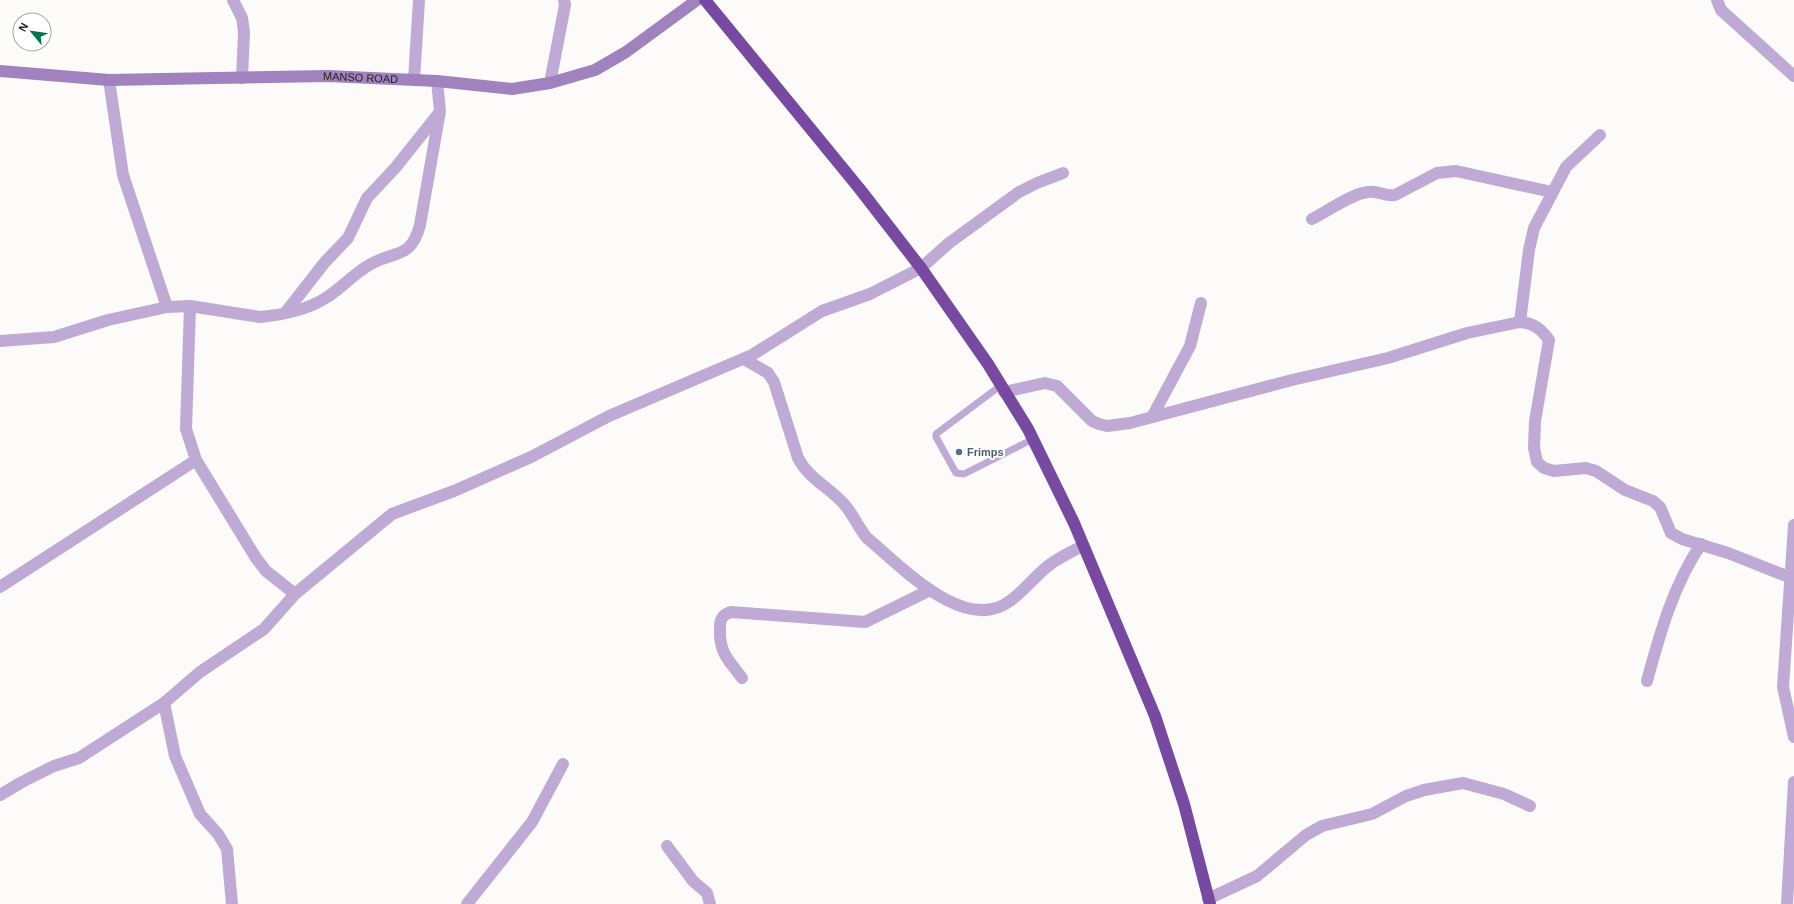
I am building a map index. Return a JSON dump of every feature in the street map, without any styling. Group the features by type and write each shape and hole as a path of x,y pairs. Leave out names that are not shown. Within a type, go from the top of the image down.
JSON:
{"highway":[{"path":"705,0 858,188 920,268 988,364 1033,439 1074,522 1156,716 1184,804 1209,902"}],"street":[{"path":"233,0 242,18 244,32 242,78"},
{"path":"414,80 419,0"},
{"path":"550,83 566,5 564,0"},
{"name":"MANSO ROAD","path":"0,71 109,80 328,76 437,80 512,89 550,83 595,70 626,52 697,0"},
{"path":"1717,0 1721,10 1794,76"},
{"path":"109,80 123,175 167,307"},
{"path":"0,341 54,337 108,320 167,307 190,306 260,317 286,312 311,305 325,298 371,263 406,251 416,239 440,112 437,80"},
{"path":"286,312 320,267 348,238 367,198 392,171 440,112"},
{"path":"1520,322 1531,237 1552,192 1566,167 1600,135"},
{"path":"1312,219 1360,193 1378,192 1391,196 1395,195 1437,173 1462,172 1552,192"},
{"path":"0,795 54,766 78,758 164,703 200,672 264,629 295,594 392,514 454,491 531,457 609,416 744,359 817,314 870,294 920,268 949,243 1020,192 1037,183 1063,173"},
{"path":"1152,417 1190,346 1201,303"},
{"path":"190,306 186,429 196,460 256,558 266,571 295,594"},
{"path":"1002,389 1045,383 1052,384 1057,386 1092,421 1107,426 1152,417 1292,380 1388,358 1467,333 1520,322 1529,323 1541,329 1549,340 1535,421 1534,448 1537,462 1544,468 1554,471 1586,468 1596,471 1625,490 1652,501 1660,507 1671,533 1728,553 1792,579"},
{"path":"744,359 768,373 774,382 798,458 803,468 812,478 845,504 860,530 867,538 930,590 950,603 969,609 988,610 1009,602 1048,566 1083,546"},
{"path":"0,587 196,460"},
{"path":"1794,525 1792,579 1783,687 1794,737"},
{"path":"1647,680 1664,619 1680,580 1701,544"},
{"path":"742,678 723,652 720,643 720,622 724,614 731,612 865,622 930,590"},
{"path":"164,703 175,756 200,814 218,834 227,849 232,904"},
{"path":"468,904 532,822 563,764"},
{"path":"1787,904 1794,782"},
{"path":"1209,902 1257,876 1306,835 1322,826 1372,814 1406,796 1424,790 1463,783 1504,794 1530,806"},
{"path":"667,846 693,881 707,893 710,904"}],"lane":[{"path":"1002,389 936,434 936,437 956,473 964,474 1033,439"}],"place":[{"name":"Frimps","path":"959,452"}]}
